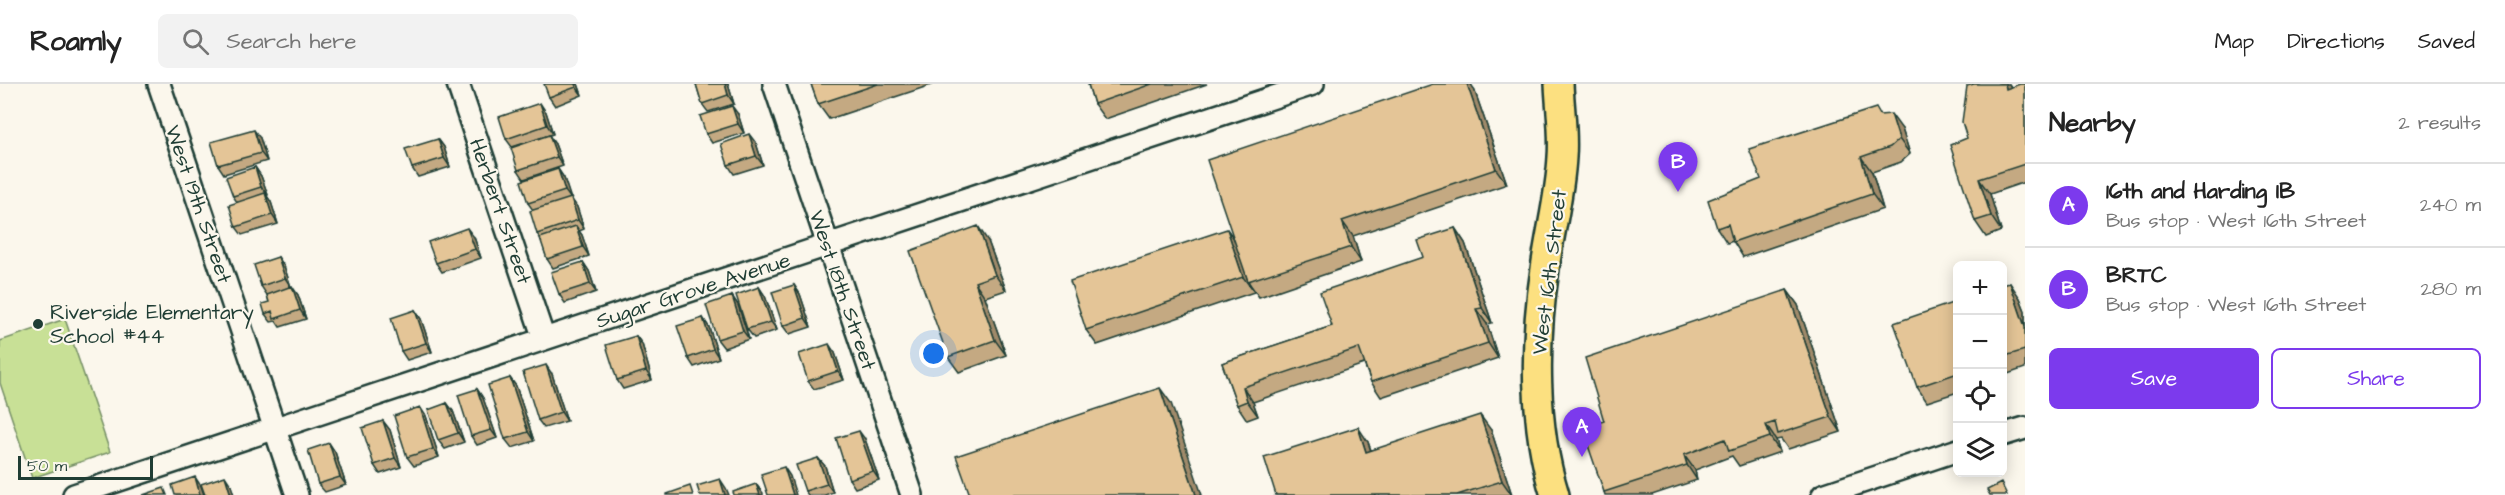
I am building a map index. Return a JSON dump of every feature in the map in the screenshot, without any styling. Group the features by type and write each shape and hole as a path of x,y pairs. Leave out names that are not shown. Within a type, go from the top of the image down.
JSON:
{"main road":[{"name":"West 16th Street","path":"1555,495 1544,442 1537,367 1545,267 1557,209 1562,159 1559,84"}],"street":[{"name":"West 19th Street","path":"159,84 297,495"},
{"name":"Herbert Street","path":"458,84 544,339"},
{"name":"West 18th Street","path":"774,84 912,495"},
{"name":"Sugar Grove Avenue","path":"74,495 1313,84"},
{"path":"2007,433 2025,428"},
{"path":"1823,495 1953,452"}],"green space":[{"path":"65,319 110,452 32,478 0,383 0,341"}],"building":[{"path":"544,84 575,84 576,87 549,97"},
{"path":"696,84 725,84 728,95 702,104"},
{"path":"811,84 878,84 818,104"},
{"path":"1088,84 1152,84 1094,104"},
{"path":"1433,84 1467,84 1496,169 1342,221 1351,247 1248,281 1207,160"},
{"path":"2005,84 2006,89 2025,84 2025,164 1979,179 1991,216 1975,221 1950,145 1967,138 1962,122 1967,86"},
{"path":"540,103 547,125 506,139 499,117"},
{"path":"732,106 738,124 706,134 700,116"},
{"path":"1876,108 1880,115 1891,114 1899,139 1890,147 1861,157 1872,194 1733,242 1728,224 1717,228 1708,200 1761,179 1749,149"},
{"path":"254,130 261,153 218,165 211,142"},
{"path":"749,134 756,156 728,165 721,144"},
{"path":"549,135 557,157 518,170 511,148"},
{"path":"438,139 444,158 412,168 405,149"},
{"path":"255,167 261,187 233,196 226,177"},
{"path":"558,169 565,191 528,203 521,181"},
{"path":"265,193 272,215 236,227 229,205"},
{"path":"571,198 578,220 537,234 530,211"},
{"path":"576,226 583,247 547,259 540,238"},
{"path":"978,226 995,275 975,282 995,340 948,357 910,251"},
{"path":"467,228 475,249 436,263 428,242"},
{"path":"1455,228 1482,308 1476,309 1488,343 1371,382 1359,348 1243,387 1247,401 1237,405 1222,363 1332,326 1320,292 1423,257 1417,240"},
{"path":"1227,229 1243,277 1086,330 1070,281"},
{"path":"278,257 285,278 261,286 254,265"},
{"path":"583,262 590,284 559,294 551,272"},
{"path":"2010,283 2025,327 2025,350 2007,355 2007,315 2007,284"},
{"path":"794,285 805,318 783,326 772,292"},
{"path":"292,286 300,310 274,319 272,311 265,314 262,304 269,302 267,295"},
{"path":"759,287 771,322 747,329 736,295"},
{"path":"1787,290 1831,417 1778,434 1775,422 1766,425 1770,437 1729,451 1725,439 1684,455 1687,465 1604,492 1582,428 1604,421 1585,358"},
{"path":"732,296 743,331 717,339 706,305"},
{"path":"1953,303 1953,375 1917,387 1894,323"},
{"path":"415,310 426,343 401,351 391,318"},
{"path":"703,318 713,349 688,358 677,326"},
{"path":"636,336 646,371 617,380 606,345"},
{"path":"829,344 838,371 808,381 799,354"},
{"path":"546,365 561,412 538,420 523,372"},
{"path":"510,378 528,432 505,439 488,385"},
{"path":"1160,388 1196,495 970,495 956,456"},
{"path":"477,389 491,430 471,436 458,395"},
{"path":"447,403 458,433 438,440 428,410"},
{"path":"420,407 433,449 407,457 394,416"},
{"path":"1480,415 1502,481 1457,495 1276,495 1264,457 1358,427 1366,452"},
{"path":"383,421 395,458 374,465 362,428"},
{"path":"859,431 873,471 849,479 836,438"},
{"path":"329,443 340,477 318,484 308,450"},
{"path":"818,458 827,484 805,491 796,465"},
{"path":"784,467 793,495 768,495 761,474"},
{"path":"225,476 231,495 205,495 201,484"},
{"path":"195,477 200,495 175,495 172,485"},
{"path":"720,479 725,495 700,495 697,486"},
{"path":"2001,483 2007,495 1990,495 1987,490"},
{"path":"756,484 760,495 734,495 733,492"},
{"path":"690,486 693,495 667,495 667,494"},
{"path":"164,488 167,495 143,495"}],"place":[{"name":"BRTC","path":"1678,192"},
{"name":"Riverside Elementary School #44","path":"38,324"},
{"name":"16th and Harding IB","path":"1582,457"}]}
